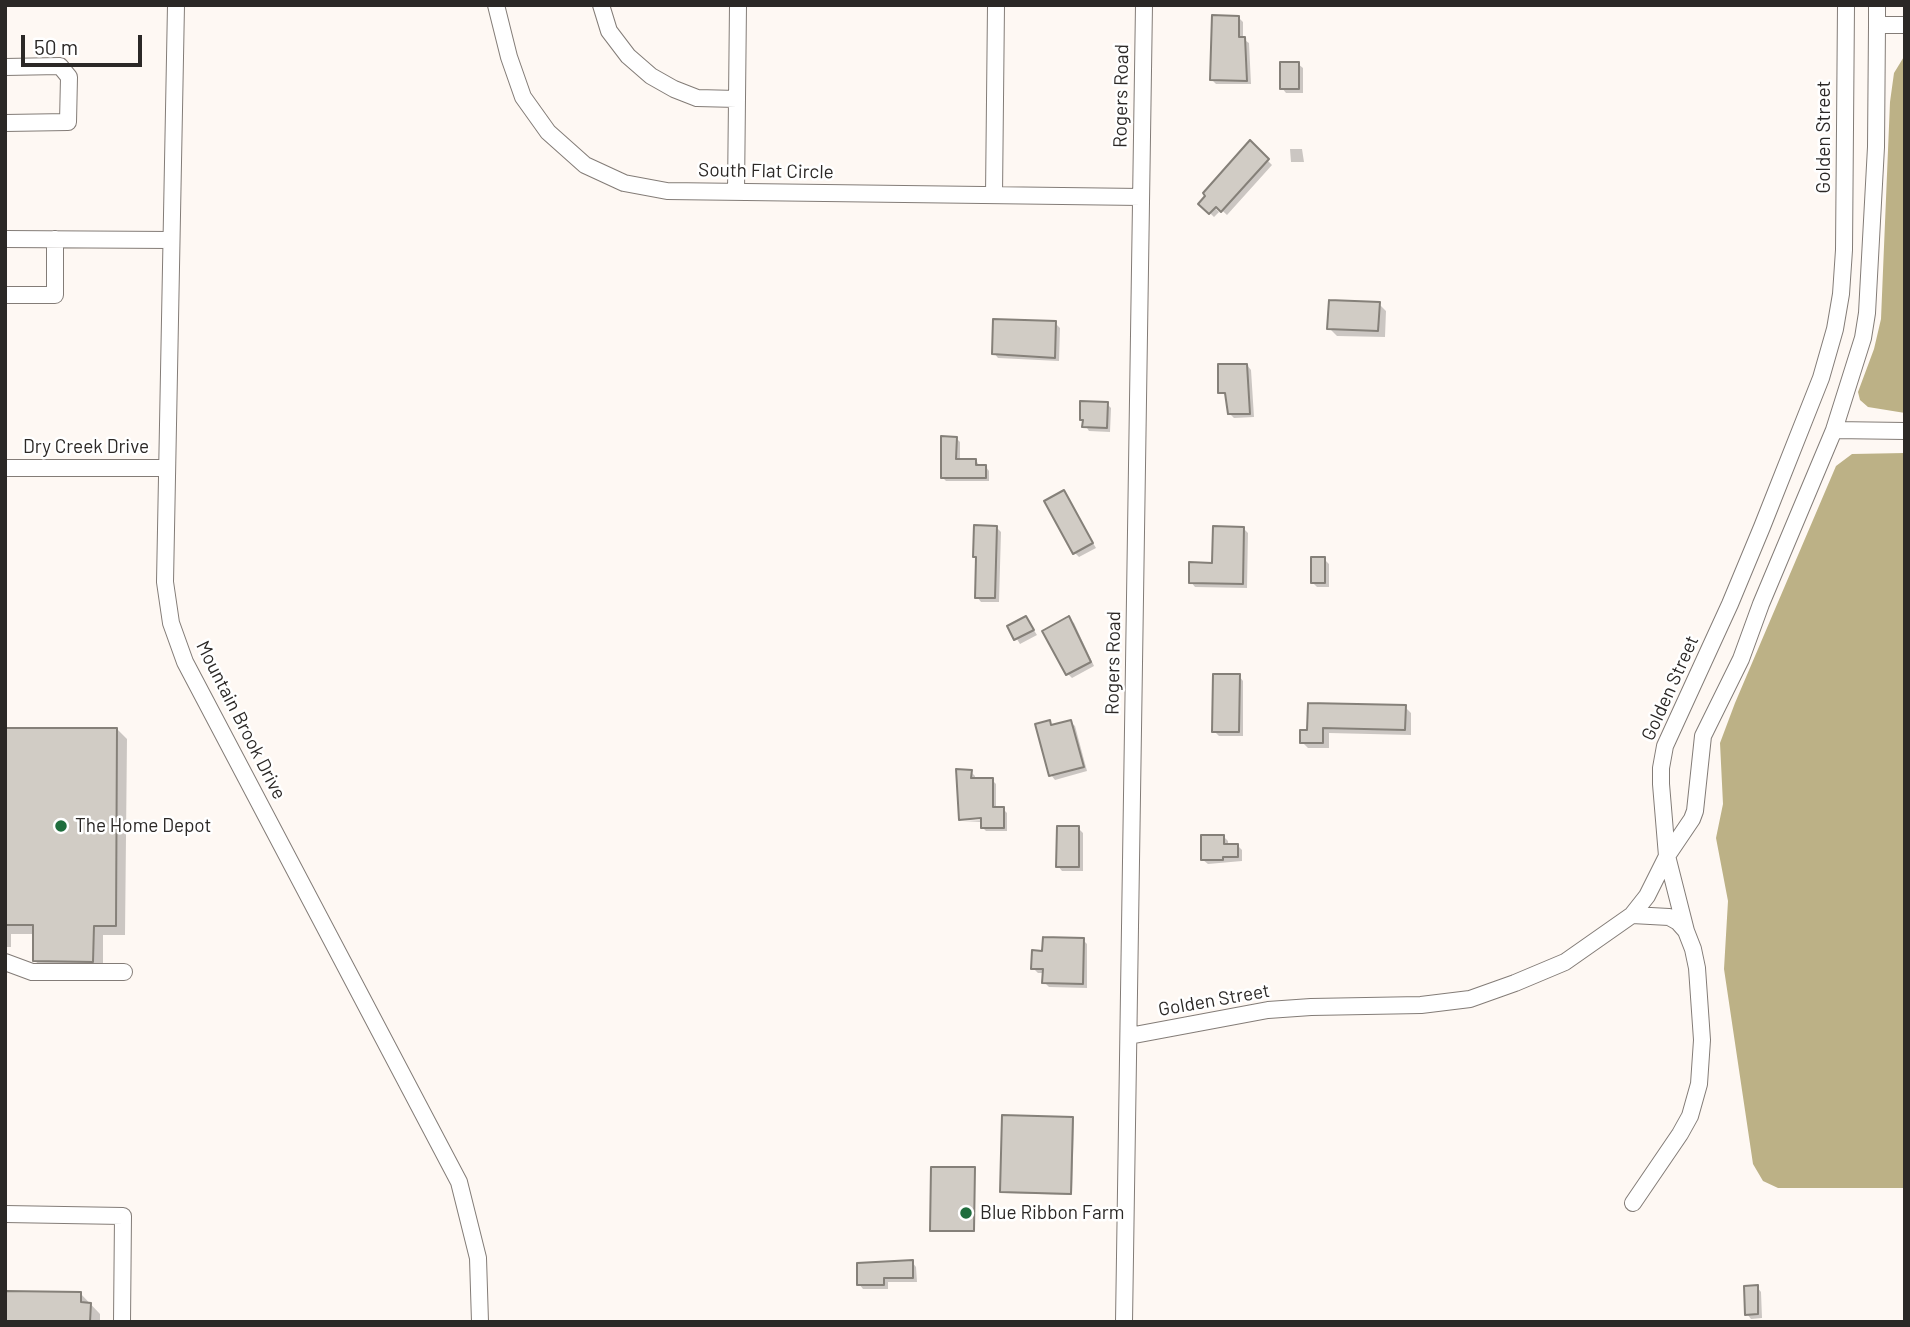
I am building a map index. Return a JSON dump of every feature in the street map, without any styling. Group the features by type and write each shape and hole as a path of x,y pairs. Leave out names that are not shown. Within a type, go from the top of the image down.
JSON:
{"street":[{"name":"Mountain Brook Drive","path":"176,5 165,582 171,623 185,662 459,1182 478,1258 480,1322"},
{"name":"South Flat Circle","path":"496,5 509,57 523,97 548,132 584,165 624,183 667,191 1141,197"},
{"path":"601,5 609,31 628,56 651,76 697,98 737,99"},
{"path":"736,192 738,5"},
{"path":"994,195 996,5"},
{"name":"Rogers Road","path":"1124,1322 1143,5"},
{"name":"Golden Street","path":"1129,1036 1268,1010 1421,1005 1469,999 1566,962 1632,915 1652,888 1667,856 1661,768 1665,746 1762,527 1821,378 1835,329 1844,250 1846,5"},
{"path":"1633,1203 1692,1112 1698,1090 1702,1052 1702,1020 1695,957 1667,856 1692,819 1705,730 1741,659 1761,604 1834,430 1863,338 1867,313 1876,147 1877,5"},
{"path":"1877,25 1905,24"},
{"path":"5,67 60,66 69,77 68,122 5,123"},
{"path":"5,239 171,240"},
{"path":"5,295 55,295 55,239"},
{"path":"1834,430 1905,431"},
{"name":"Dry Creek Drive","path":"5,468 166,468"},
{"path":"1632,915 1669,917 1686,931"},
{"path":"5,962 32,972 124,972"},
{"path":"5,1214 123,1216 122,1322"}],"shaded area":[{"path":"1905,55 1905,413 1868,407 1860,400 1858,392 1874,349 1881,319 1890,102 1894,73"},
{"path":"1905,453 1905,1188 1778,1188 1763,1181 1753,1164 1724,969 1728,901 1716,838 1723,804 1720,743 1836,466 1852,454"}],"building":[{"path":"1212,15 1239,16 1239,37 1245,37 1247,81 1210,80"},
{"path":"1280,62 1299,62 1299,89 1280,89"},
{"path":"1250,140 1269,159 1221,212 1216,207 1209,214 1198,204 1205,196 1203,193"},
{"path":"1329,300 1380,302 1378,331 1327,329"},
{"path":"993,319 1056,321 1055,358 992,354"},
{"path":"1218,364 1247,364 1250,414 1228,414 1225,393 1218,393"},
{"path":"1080,401 1108,402 1107,428 1082,427"},
{"path":"941,436 957,437 956,459 976,459 976,465 986,465 986,478 941,478"},
{"path":"1064,490 1093,543 1073,554 1044,501"},
{"path":"974,525 997,526 995,598 975,598"},
{"path":"1213,526 1244,527 1243,584 1189,583 1189,562 1212,563"},
{"path":"1311,557 1325,557 1325,583 1311,583"},
{"path":"1026,616 1034,630 1014,640 1007,626"},
{"path":"1069,616 1091,662 1066,675 1042,631"},
{"path":"1213,674 1240,674 1239,732 1212,732"},
{"path":"1308,703 1406,705 1405,730 1323,728 1323,743 1300,743 1300,730 1307,730"},
{"path":"1050,720 1051,725 1071,720 1084,767 1049,776 1035,724"},
{"name":"The Home Depot","path":"5,728 117,728 116,926 94,926 93,962 33,961 33,925 5,925"},
{"path":"956,769 972,770 971,778 993,778 993,807 1004,807 1004,828 981,828 981,818 959,820"},
{"path":"1057,826 1079,826 1079,867 1056,867"},
{"path":"1201,835 1224,835 1224,844 1238,844 1238,857 1201,860"},
{"path":"1043,937 1084,938 1083,984 1042,983 1043,969 1031,969 1032,950 1042,951"},
{"path":"1002,1115 1073,1117 1071,1194 1000,1192"},
{"path":"931,1167 975,1167 974,1231 930,1231"},
{"path":"913,1260 913,1278 884,1278 884,1285 857,1285 857,1263"},
{"path":"1758,1285 1758,1314 1745,1315 1744,1286"},
{"path":"5,1291 81,1292 81,1302 91,1303 90,1322 5,1322"}],"place":[{"name":"The Home Depot","path":"61,826"},
{"name":"Blue Ribbon Farm","path":"966,1213"}]}
